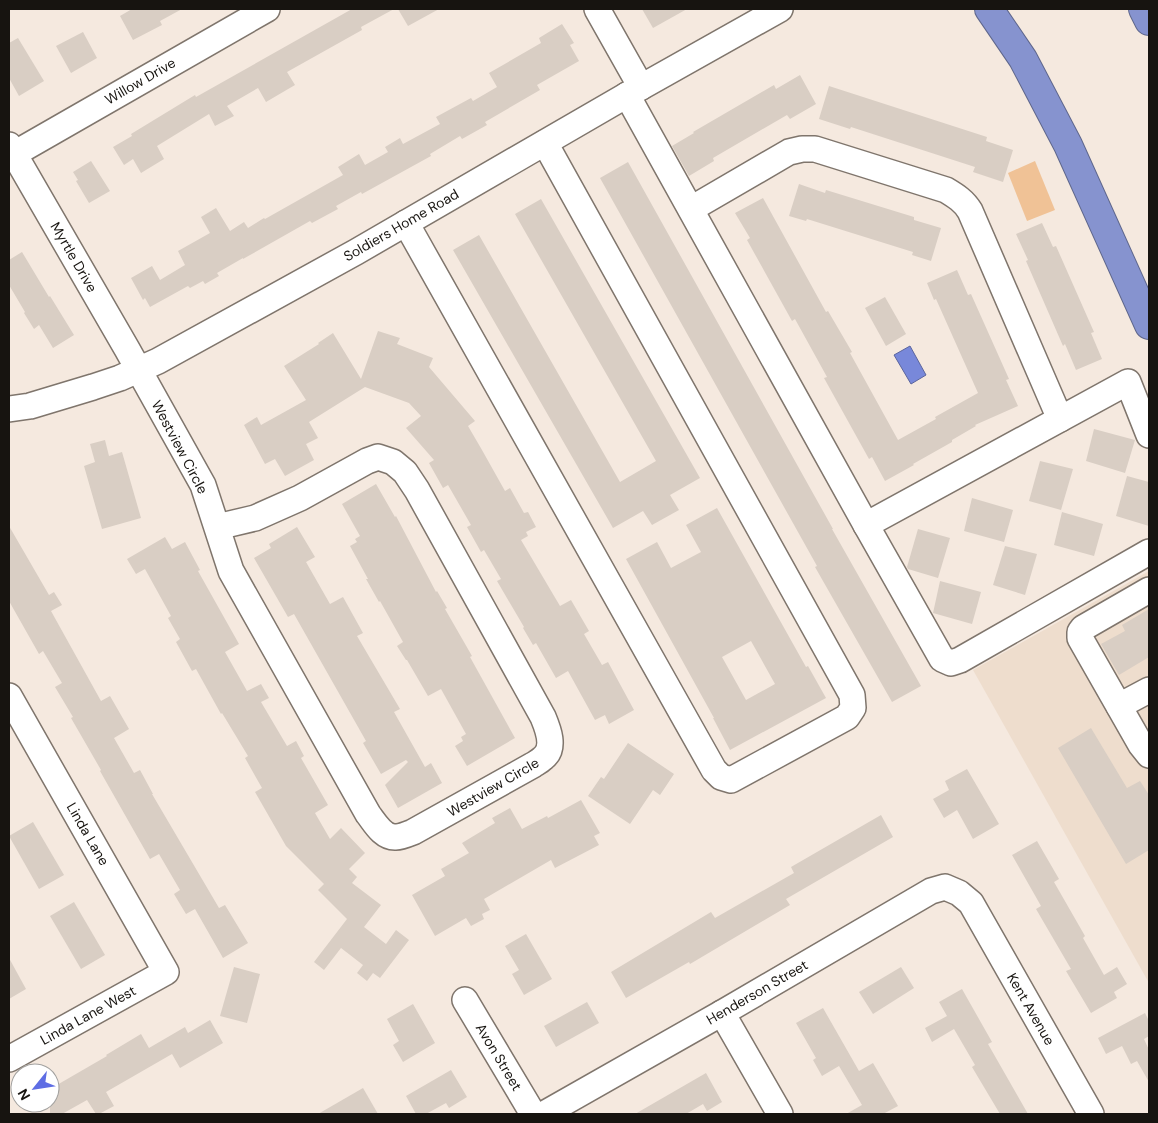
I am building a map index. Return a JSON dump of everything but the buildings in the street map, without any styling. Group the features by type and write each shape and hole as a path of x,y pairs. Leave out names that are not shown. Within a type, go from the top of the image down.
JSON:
{"highway":[{"path":"988,9 1023,60 1068,145 1149,325"},
{"path":"1011,9 1063,96 1094,157 1149,280"},
{"path":"1143,9 1149,20"}],"street":[{"name":"Willow Drive","path":"11,149 267,9"},
{"path":"597,9 691,209 942,659 950,663 960,660 1149,552"},
{"name":"Soldiers Home Road","path":"9,410 30,406 93,387 158,361 406,223 774,10"},
{"path":"406,223 714,770 721,777 731,780 847,717 853,708 852,696 545,143"},
{"name":"Myrtle Drive","path":"11,149 139,370"},
{"path":"691,209 789,152 802,149 815,149 946,190 966,204 970,211 1060,419"},
{"name":"Westview Circle","path":"139,370 202,485 231,571 368,814 379,828 388,836 396,837 413,832 544,758 550,749 549,734 543,716 417,490 405,472 393,462 378,457 366,461 300,498 255,518 217,526"},
{"path":"866,525 1128,382 1149,435"},
{"path":"1149,590 1080,632 1080,638 1141,745 1149,755"},
{"path":"1119,706 1149,690"},
{"name":"Linda Lane","path":"9,696 166,972"},
{"name":"Henderson Street","path":"544,1114 931,891 945,887 959,892 971,903"},
{"name":"Kent Avenue","path":"971,903 1092,1114"},
{"name":"Linda Lane West","path":"9,1059 166,972"},
{"name":"Avon Street","path":"465,1000 533,1114"},
{"path":"722,1013 780,1114"}],"shaded area":[{"path":"1035,161 1055,210 1027,221 1008,173"},
{"path":"1149,571 1149,983 973,670"}],"water":[{"path":"910,346 926,375 911,384 894,355"}]}
